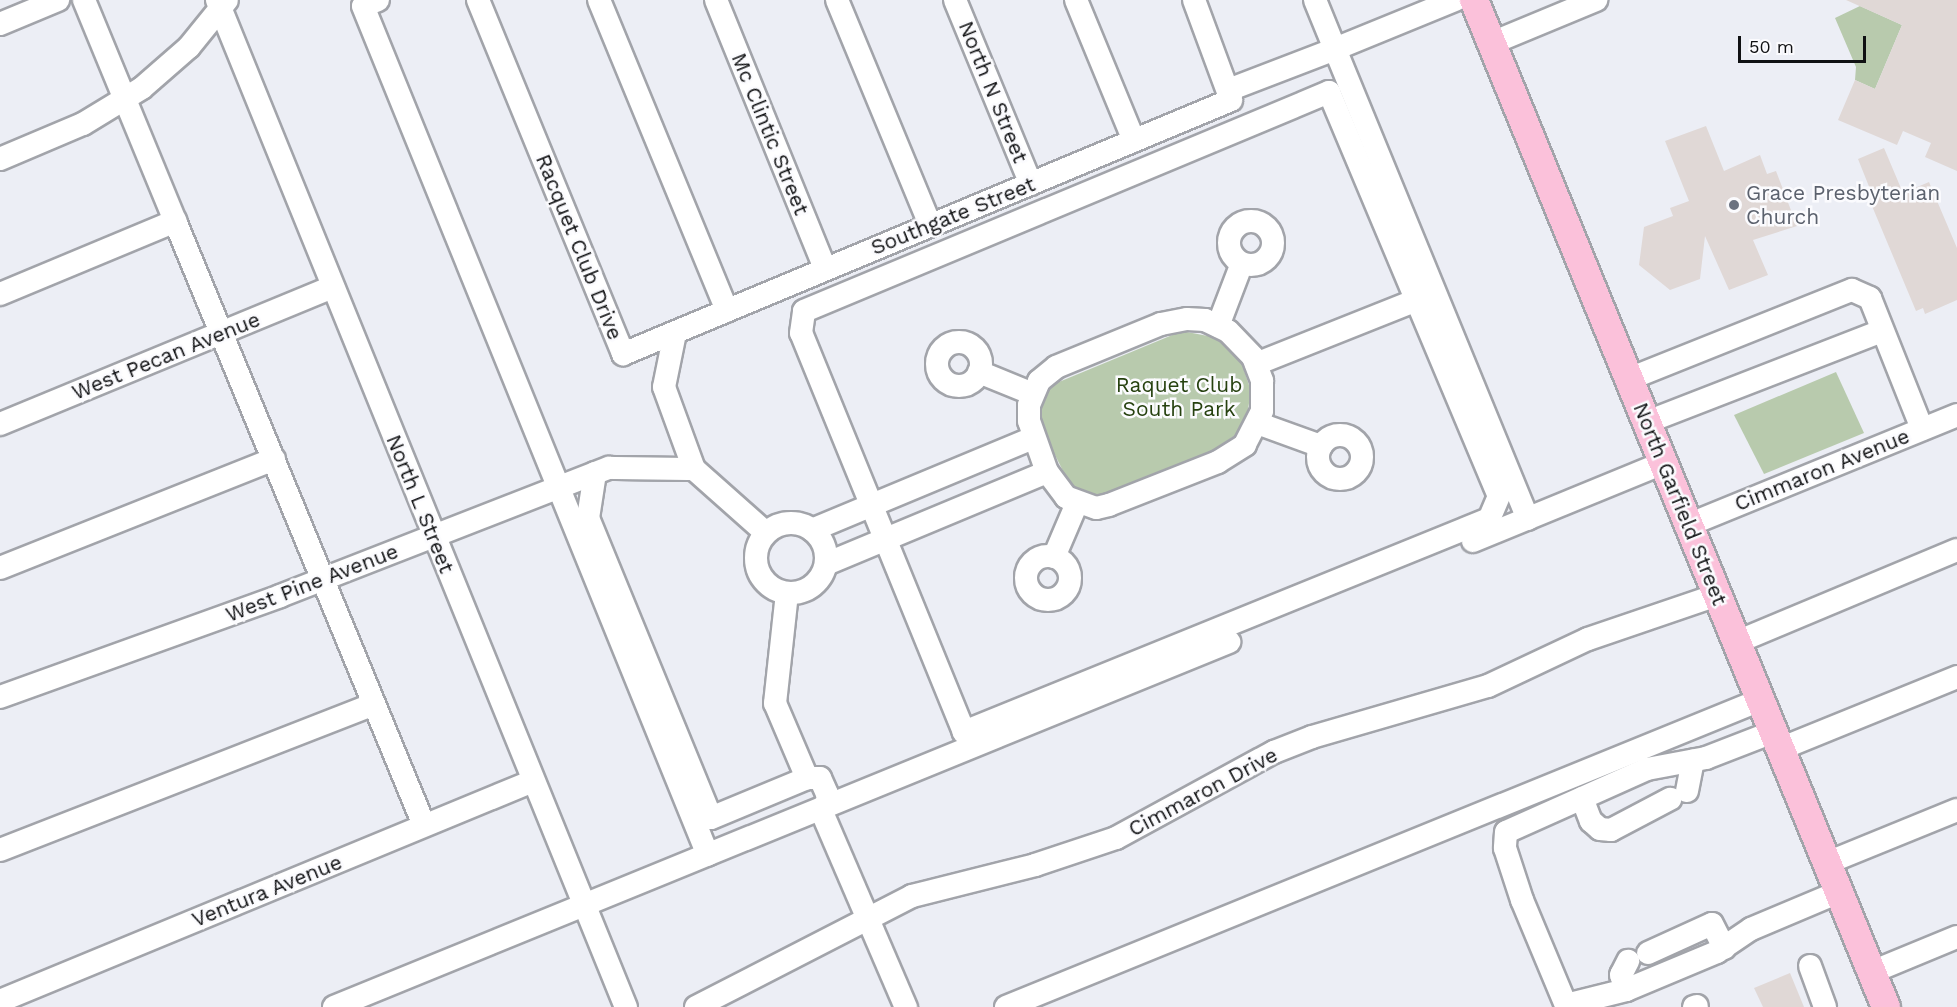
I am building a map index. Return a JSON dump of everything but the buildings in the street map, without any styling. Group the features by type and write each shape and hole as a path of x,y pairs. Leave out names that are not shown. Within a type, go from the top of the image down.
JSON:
{"main road":[{"name":"North Garfield Street","path":"1474,0 1887,1007"}],"street":[{"path":"0,24 58,0"},
{"path":"84,0 223,332 424,825"},
{"path":"378,0 363,6 556,486 708,855"},
{"name":"Racquet Club Drive","path":"478,0 623,354 675,333"},
{"path":"599,0 727,311"},
{"name":"Mc Clintic Street","path":"716,0 825,269"},
{"path":"837,0 930,225"},
{"name":"North N Street","path":"955,0 1031,184"},
{"path":"1077,0 1134,141"},
{"path":"1194,0 1231,95"},
{"path":"1315,0 1528,519"},
{"name":"Southgate Street","path":"675,333 1134,141 1335,49 1455,0"},
{"path":"1492,43 1596,0"},
{"path":"0,159 83,124 125,100 174,62 222,3"},
{"name":"North L Street","path":"222,3 332,287 626,1007"},
{"path":"1329,92 1499,496 1489,519 964,732 872,505 801,333 804,311 1329,92"},
{"path":"0,294 175,221"},
{"path":"1218,326 1242,263"},
{"name":"West Pecan Avenue","path":"0,424 332,287"},
{"path":"1629,379 1852,290 1870,298 1922,429"},
{"path":"1256,364 1417,300"},
{"path":"1187,319 1218,326 1239,339 1256,364 1263,393 1257,423 1245,445 1218,462 1109,506 1077,503 1058,490 1047,472 1033,438 1029,421 1039,381 1056,367 1161,324 1187,319"},
{"path":"1647,422 1882,331"},
{"path":"675,333 664,387 694,469 766,533"},
{"path":"979,372 1034,394"},
{"name":"Cimmaron Avenue","path":"1688,525 1957,415"},
{"path":"1257,423 1321,446"},
{"path":"812,530 823,543 826,564 816,583 787,593 767,585 756,566 757,548 766,533 784,524 812,530 1033,438"},
{"path":"0,568 274,459"},
{"path":"334,1007 1663,463"},
{"name":"West Pine Avenue","path":"0,697 323,579 556,486 595,473 628,465 694,469"},
{"path":"826,564 1047,472"},
{"path":"595,473 588,518 711,818 807,778"},
{"path":"1054,557 1077,503"},
{"path":"1737,642 1957,550"},
{"path":"787,593 775,703 807,778"},
{"name":"Cimmaron Drive","path":"696,1007 865,917 912,896 1035,865 1116,838 1256,761 1312,737 1488,686 1588,639 1717,595"},
{"path":"1839,892 1751,929 1724,948 1626,990 1566,1005 1505,848 1506,832 1647,769 1693,761 1777,740 1957,676"},
{"path":"1006,1007 1760,700"},
{"path":"0,850 374,704"},
{"path":"1582,798 1591,821 1600,830 1611,830 1679,795 1693,761"},
{"path":"807,778 800,787 809,808 820,810"},
{"name":"Ventura Avenue","path":"0,1001 533,781"},
{"path":"820,810 906,1007"},
{"path":"1827,863 1957,810"},
{"path":"1626,990 1621,975 1638,957 1712,924 1724,948"},
{"path":"1872,972 1957,937"},
{"path":"1810,966 1826,1007"}],"green space":[{"path":"1860,6 1902,25 1875,89 1855,80 1856,67 1835,18"},
{"name":"Raquet Club South Park","path":"1182,331 1218,338 1240,358 1251,391 1246,422 1237,434 1211,452 1106,496 1094,497 1072,489 1041,427 1039,413 1046,391 1054,384"},
{"path":"1836,372 1864,433 1764,474 1734,415"}],"place":[{"name":"Grace Presbyterian Church","path":"1734,205"}]}
